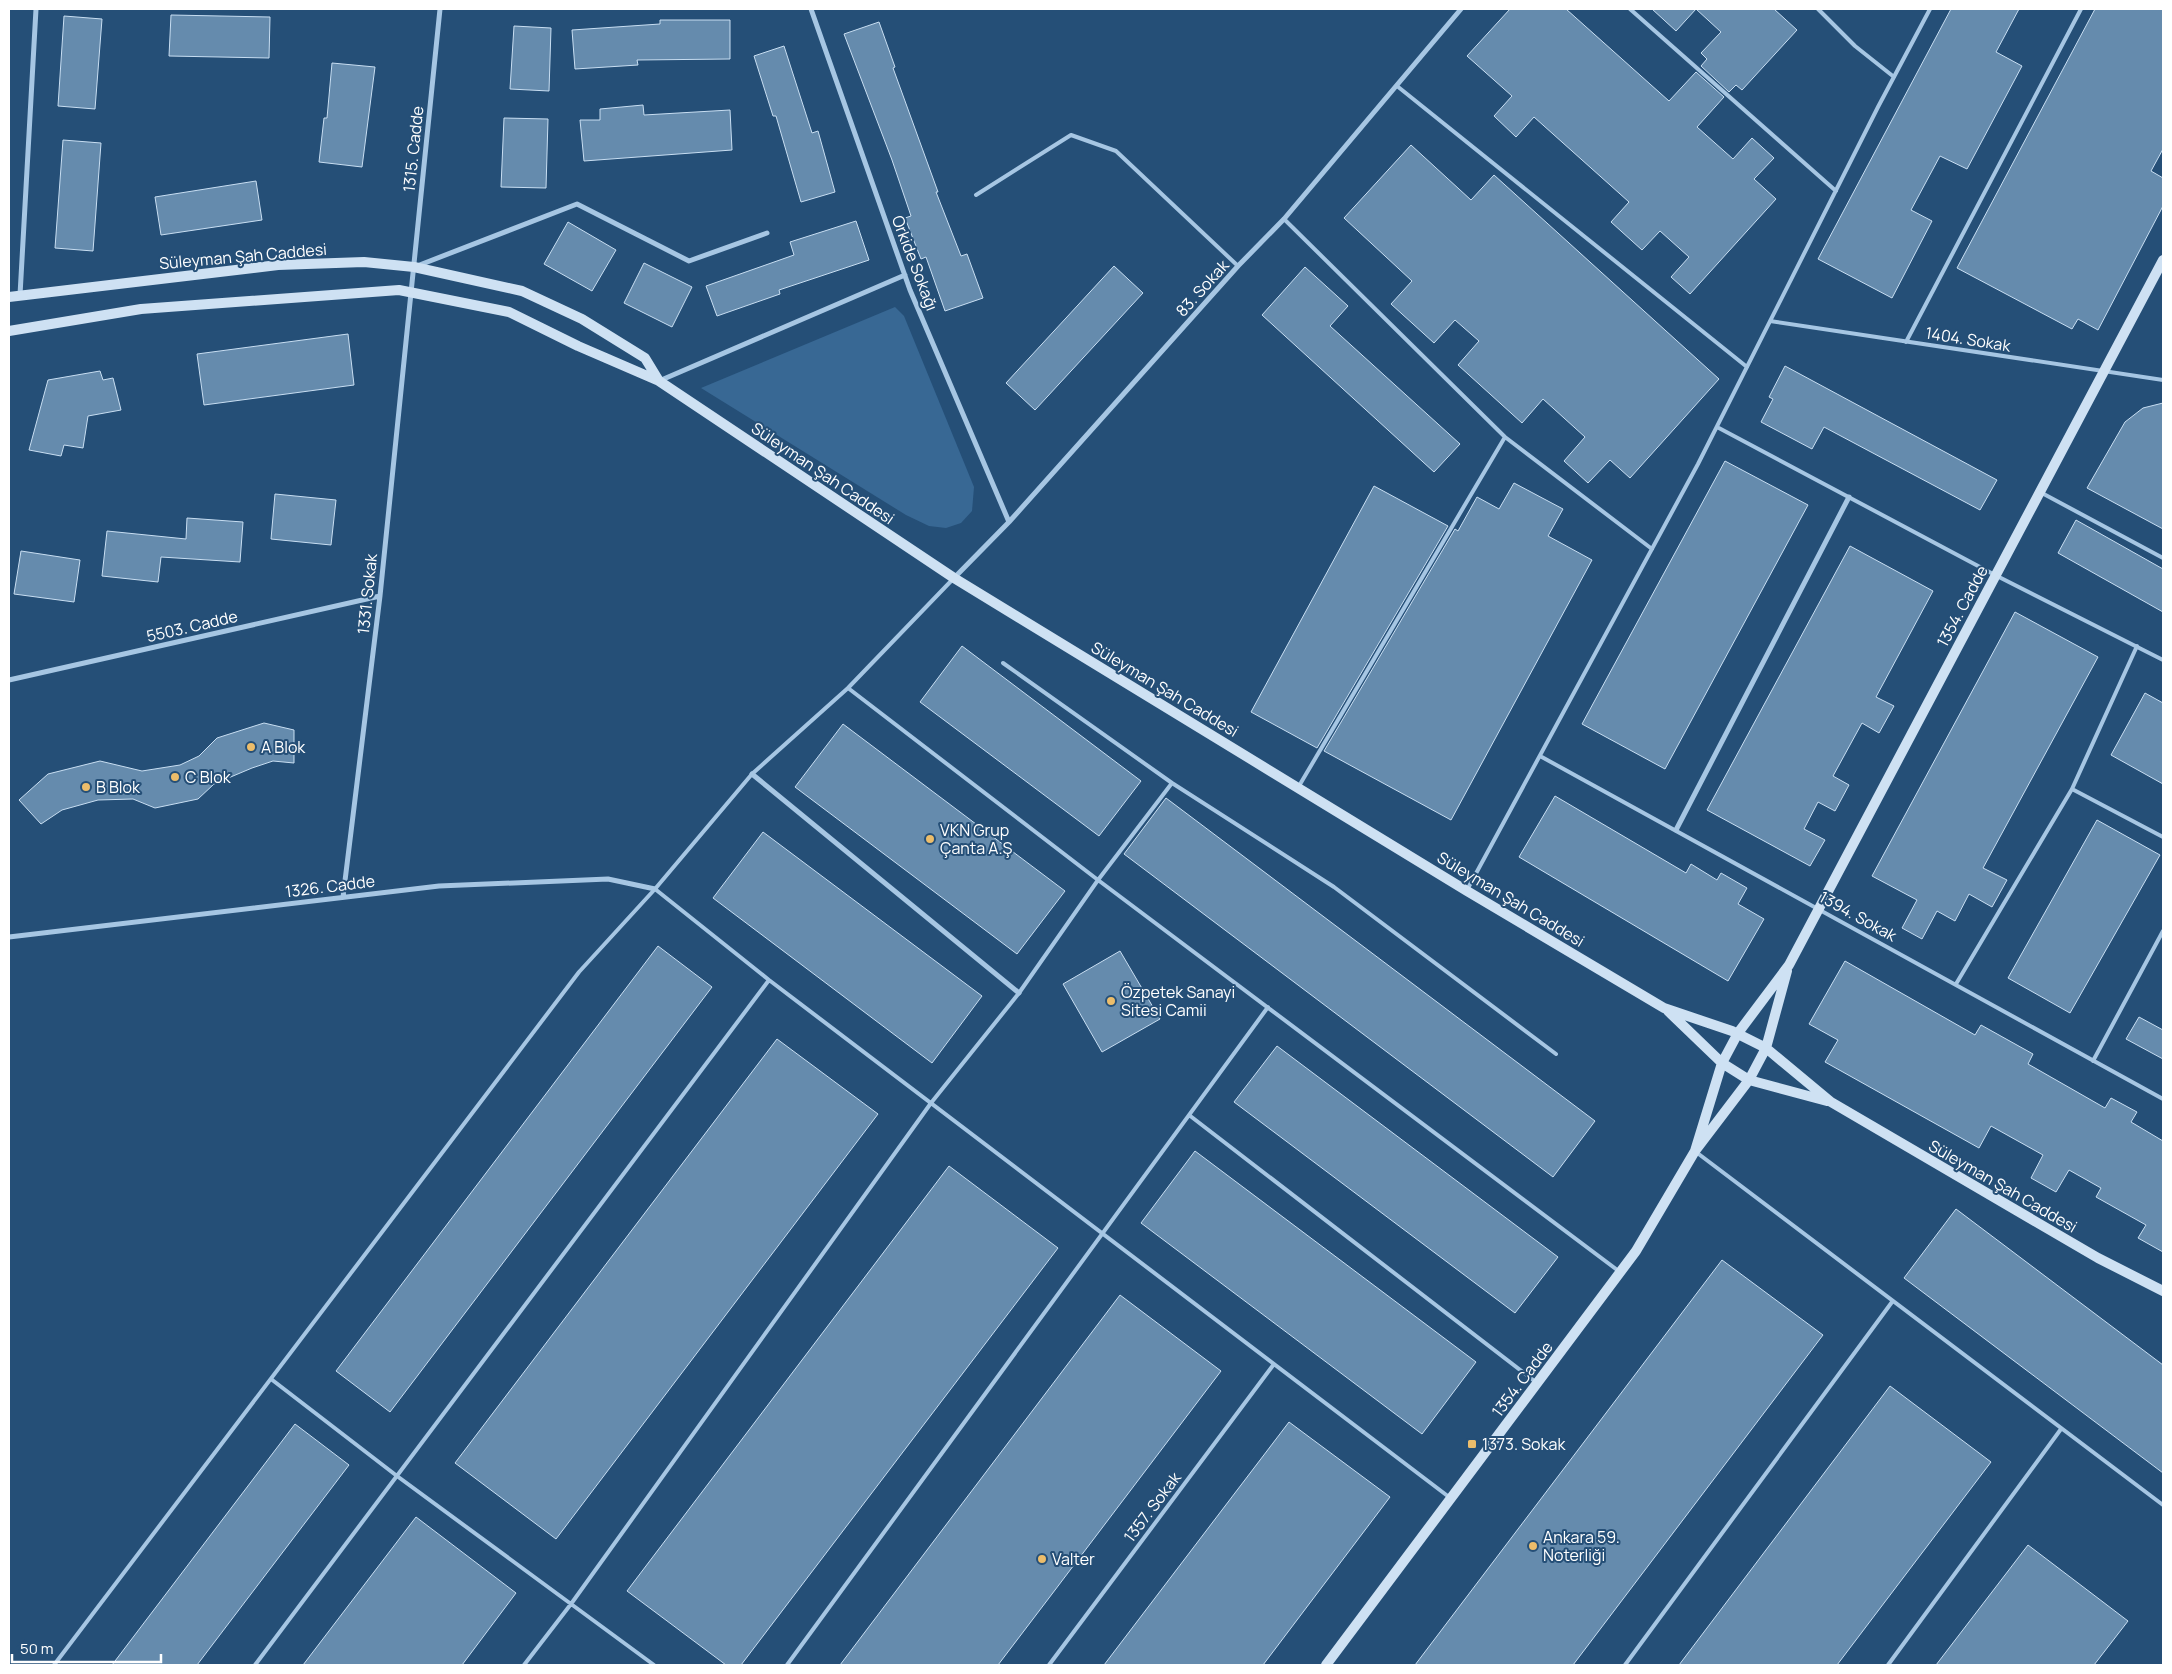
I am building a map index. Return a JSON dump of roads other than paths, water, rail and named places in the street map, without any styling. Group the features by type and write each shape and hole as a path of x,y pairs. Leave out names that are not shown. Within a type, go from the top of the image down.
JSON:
{"main road":[{"name":"1354. Cadde","path":"1695,1151 1722,1063 1738,1033 1789,966 2163,260"},
{"name":"Süleyman Şah Caddesi","path":"9,297 278,265 364,262 414,267 522,291 582,319 645,358 658,381"},
{"name":"Süleyman Şah Caddesi","path":"9,331 141,309 399,290 509,312 578,346 658,381 954,578 1467,891 1664,1008"},
{"name":"1354. Cadde","path":"1326,1665 1636,1251 1695,1151 1749,1080 1766,1048 1789,966"},
{"path":"1664,1008 1738,1033 1766,1048 1831,1102"},
{"path":"1664,1008 1722,1063 1749,1080 1831,1102"},
{"name":"Süleyman Şah Caddesi","path":"1831,1102 2098,1258 2163,1291"}],"street":[{"path":"20,296 36,9"},
{"name":"1315. Cadde","path":"412,293 440,9"},
{"name":"Orkide Sokağı","path":"810,9 905,275 1009,522"},
{"name":"83. Sokak","path":"954,578 1009,522 1238,266 1284,219 1461,9"},
{"path":"414,267 577,204 688,261 767,233"},
{"path":"658,381 905,275"},
{"name":"1331. Sokak","path":"343,897 380,596 412,293"},
{"path":"1676,830 1849,497"},
{"name":"5503. Cadde","path":"9,680 380,596"},
{"path":"752,774 1019,993"},
{"name":"1326. Cadde","path":"9,937 439,886 608,879 655,889"}],"lane":[{"path":"1630,9 1836,191"},
{"path":"1818,9 1855,46 1894,77"},
{"path":"1467,891 1717,427 1930,9"},
{"path":"1906,342 2081,9"},
{"path":"1397,86 1747,367"},
{"path":"976,195 1071,135 1116,152 1238,266"},
{"path":"1284,219 1505,437 1652,549"},
{"name":"1404. Sokak","path":"1770,321 2103,373 2163,380"},
{"path":"1717,427 1996,575 2163,660"},
{"path":"1298,788 1505,437"},
{"path":"2040,492 2163,558"},
{"path":"54,1665 579,972 655,889 752,774 848,688 954,578"},
{"path":"1956,984 2072,789 2136,646"},
{"path":"1003,663 1172,782 1334,888 1556,1054"},
{"path":"848,688 1098,880 1620,1272"},
{"name":"1394. Sokak","path":"1540,756 2163,1100"},
{"path":"524,1665 571,1604 931,1103 1019,993 1098,880 1172,782"},
{"path":"2072,789 2163,837"},
{"path":"655,889 769,980 1451,1498"},
{"path":"2093,1061 2163,931"},
{"path":"255,1665 769,980"},
{"path":"787,1665 1268,1007"},
{"path":"1188,1115 1537,1383"},
{"path":"1695,1151 1892,1302 2163,1505"},
{"path":"1624,1665 1892,1302"},
{"name":"1357. Sokak","path":"1049,1665 1274,1364"},
{"path":"271,1380 397,1476 654,1665"},
{"path":"1888,1665 2061,1429"}],"place":[{"name":"A Blok","path":"251,747"},
{"name":"C Blok","path":"175,777"},
{"name":"B Blok","path":"86,787"},
{"name":"VKN Grup Çanta A.Ş","path":"930,839"},
{"name":"Özpetek Sanayi Sitesi Camii","path":"1111,1001"},
{"name":"1373. Sokak","path":"1472,1444"},
{"name":"Ankara 59. Noterliği","path":"1533,1546"},
{"name":"Valter","path":"1042,1559"}]}
